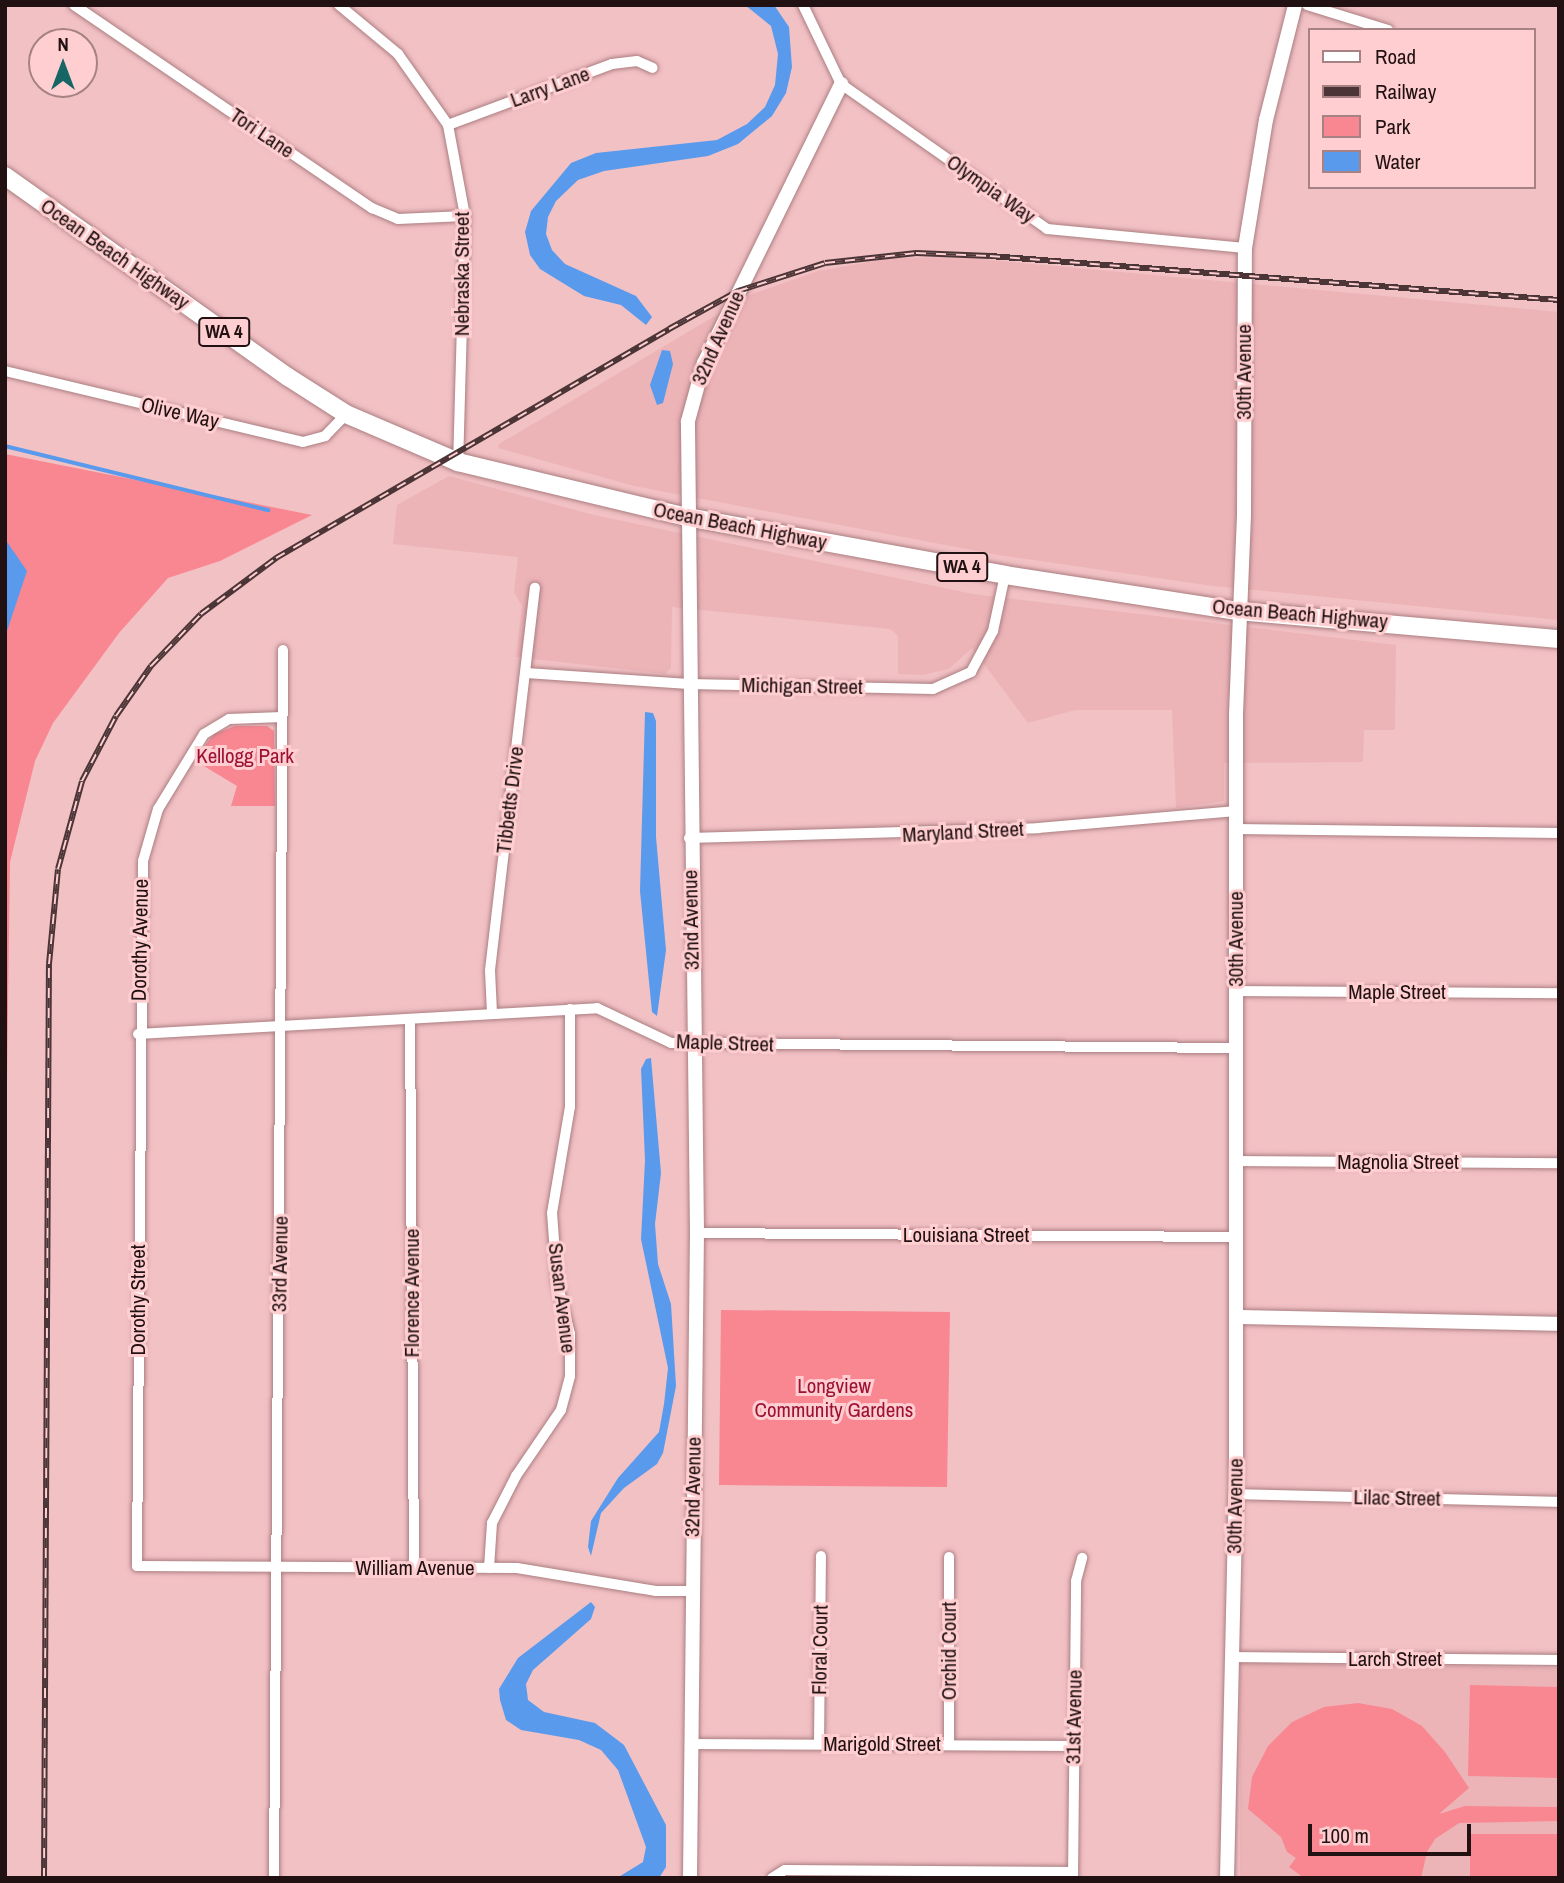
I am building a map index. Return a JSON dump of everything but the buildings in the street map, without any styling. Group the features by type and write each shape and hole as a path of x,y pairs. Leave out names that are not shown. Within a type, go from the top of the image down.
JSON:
{"main road":[{"name":"Ocean Beach Highway","path":"5,176 346,414 458,462 687,517 1005,575 1238,611 1559,639"}],"street":[{"name":"Tori Lane","path":"74,5 372,208 398,219 465,216"},
{"name":"Nebraska Street","path":"339,5 398,54 448,125 465,216 458,462"},
{"path":"803,5 841,84"},
{"name":"30th Avenue","path":"1227,1878 1236,1494 1235,829 1238,611 1244,513 1245,248 1266,120 1295,5"},
{"path":"1307,5 1382,28"},
{"name":"Larry Lane","path":"448,125 612,64 637,61 653,68"},
{"name":"Olympia Way","path":"841,84 1047,229 1245,248"},
{"name":"32nd Avenue","path":"690,1878 691,1591 697,1233 690,838 688,421 704,363 841,84"},
{"name":"Olive Way","path":"5,371 303,442 325,436 346,414"},
{"name":"Michigan Street","path":"526,673 689,684 933,689 971,672 993,631 1005,575"},
{"name":"Tibbetts Drive","path":"492,1013 490,970 535,589"},
{"name":"33rd Avenue","path":"274,1878 284,650"},
{"name":"Dorothy Avenue","path":"138,1034 140,882 158,809 194,747 216,724 239,717 282,717"},
{"name":"Maryland Street","path":"690,838 1038,828 1236,811"},
{"path":"1235,829 1559,833"},
{"name":"Maple Street","path":"1236,991 1559,993"},
{"name":"Maple Street","path":"138,1034 597,1008 648,1034 694,1044 1237,1048"},
{"name":"Susan Avenue","path":"489,1568 492,1523 516,1476 561,1410 570,1376 570,1334 557,1282 552,1213 570,1107 570,1009"},
{"name":"Florence Avenue","path":"410,1018 414,1568"},
{"name":"Dorothy Street","path":"137,1566 138,1034"},
{"name":"Magnolia Street","path":"1236,1161 1559,1163"},
{"name":"Louisiana Street","path":"697,1233 1235,1237"},
{"path":"1236,1317 1559,1324"},
{"name":"Lilac Street","path":"1236,1494 1559,1502"},
{"name":"Floral Court","path":"819,1744 821,1556"},
{"name":"Orchid Court","path":"949,1557 949,1745"},
{"name":"31st Avenue","path":"1073,1875 1076,1581 1082,1558"},
{"name":"William Avenue","path":"137,1566 489,1568 562,1572 620,1586 691,1591"},
{"name":"Larch Street","path":"1232,1657 1559,1660"},
{"name":"Marigold Street","path":"691,1744 1073,1746"},
{"path":"773,1876 785,1870 1073,1875"}],"shaded area":[{"path":"957,257 1559,312 1559,620 1213,586 998,555 634,486 498,448 499,444 752,294 818,271 892,258"},
{"path":"449,476 594,515 973,594 1396,645 1395,730 1364,730 1363,762 1224,763 1224,801 1176,808 1172,710 1075,710 1028,723 972,648 949,669 923,675 898,674 898,636 890,629 672,607 671,668 665,674 516,657 522,606 514,592 518,557 393,544 397,505"},
{"path":"1240,1663 1559,1668 1559,1878 1240,1878"}],"green space":[{"path":"5,454 312,515 220,561 168,578 119,633 53,723 35,761 10,862 5,1224"},
{"name":"Kellogg Park","path":"235,726 267,726 274,731 275,806 231,806 237,786 194,760 214,734"},
{"name":"Longview Community Gardens","path":"721,1310 950,1312 947,1487 719,1485"},
{"path":"1470,1685 1559,1687 1559,1778 1468,1776"},
{"path":"1358,1703 1392,1709 1422,1726 1445,1752 1469,1788 1439,1814 1465,1806 1559,1807 1559,1821 1459,1823 1435,1839 1427,1852 1421,1878 1304,1878 1289,1867 1296,1858 1287,1852 1281,1837 1248,1809 1252,1777 1268,1746 1292,1722 1324,1707"},
{"path":"1470,1834 1559,1834 1559,1878 1470,1878"}],"water":[{"path":"745,5 774,5 789,27 792,67 786,93 772,116 738,144 708,156 604,171 578,180 556,201 548,217 546,234 552,250 565,264 636,296 652,317 646,325 621,305 584,296 540,269 530,255 525,232 531,211 571,163 596,153 717,140 747,124 765,107 775,85 778,54 771,26"},
{"path":"662,350 670,351 673,364 663,403 657,405 650,385"},
{"path":"5,539 27,571 5,637"},
{"path":"645,712 653,713 656,721 656,837 666,950 657,1016 652,1012 640,891"},
{"path":"651,1058 661,1173 655,1224 658,1264 671,1304 676,1386 663,1453 657,1464 624,1488 601,1513 591,1556 588,1547 591,1521 618,1478 659,1432 664,1404 668,1368 641,1239 645,1160 641,1069 646,1059"},
{"path":"591,1602 595,1607 591,1619 533,1670 526,1684 528,1700 544,1712 595,1723 624,1745 666,1825 666,1867 659,1878 617,1878 643,1862 646,1847 618,1770 601,1750 579,1740 521,1730 506,1720 500,1700 499,1689 518,1658"}],"waterway":[{"path":"5,446 268,510"}],"railway":[{"path":"44,1878 49,964 58,869 82,781 116,716 151,666 201,614 276,558 738,291 825,263 916,253 990,256 1559,300"}]}
